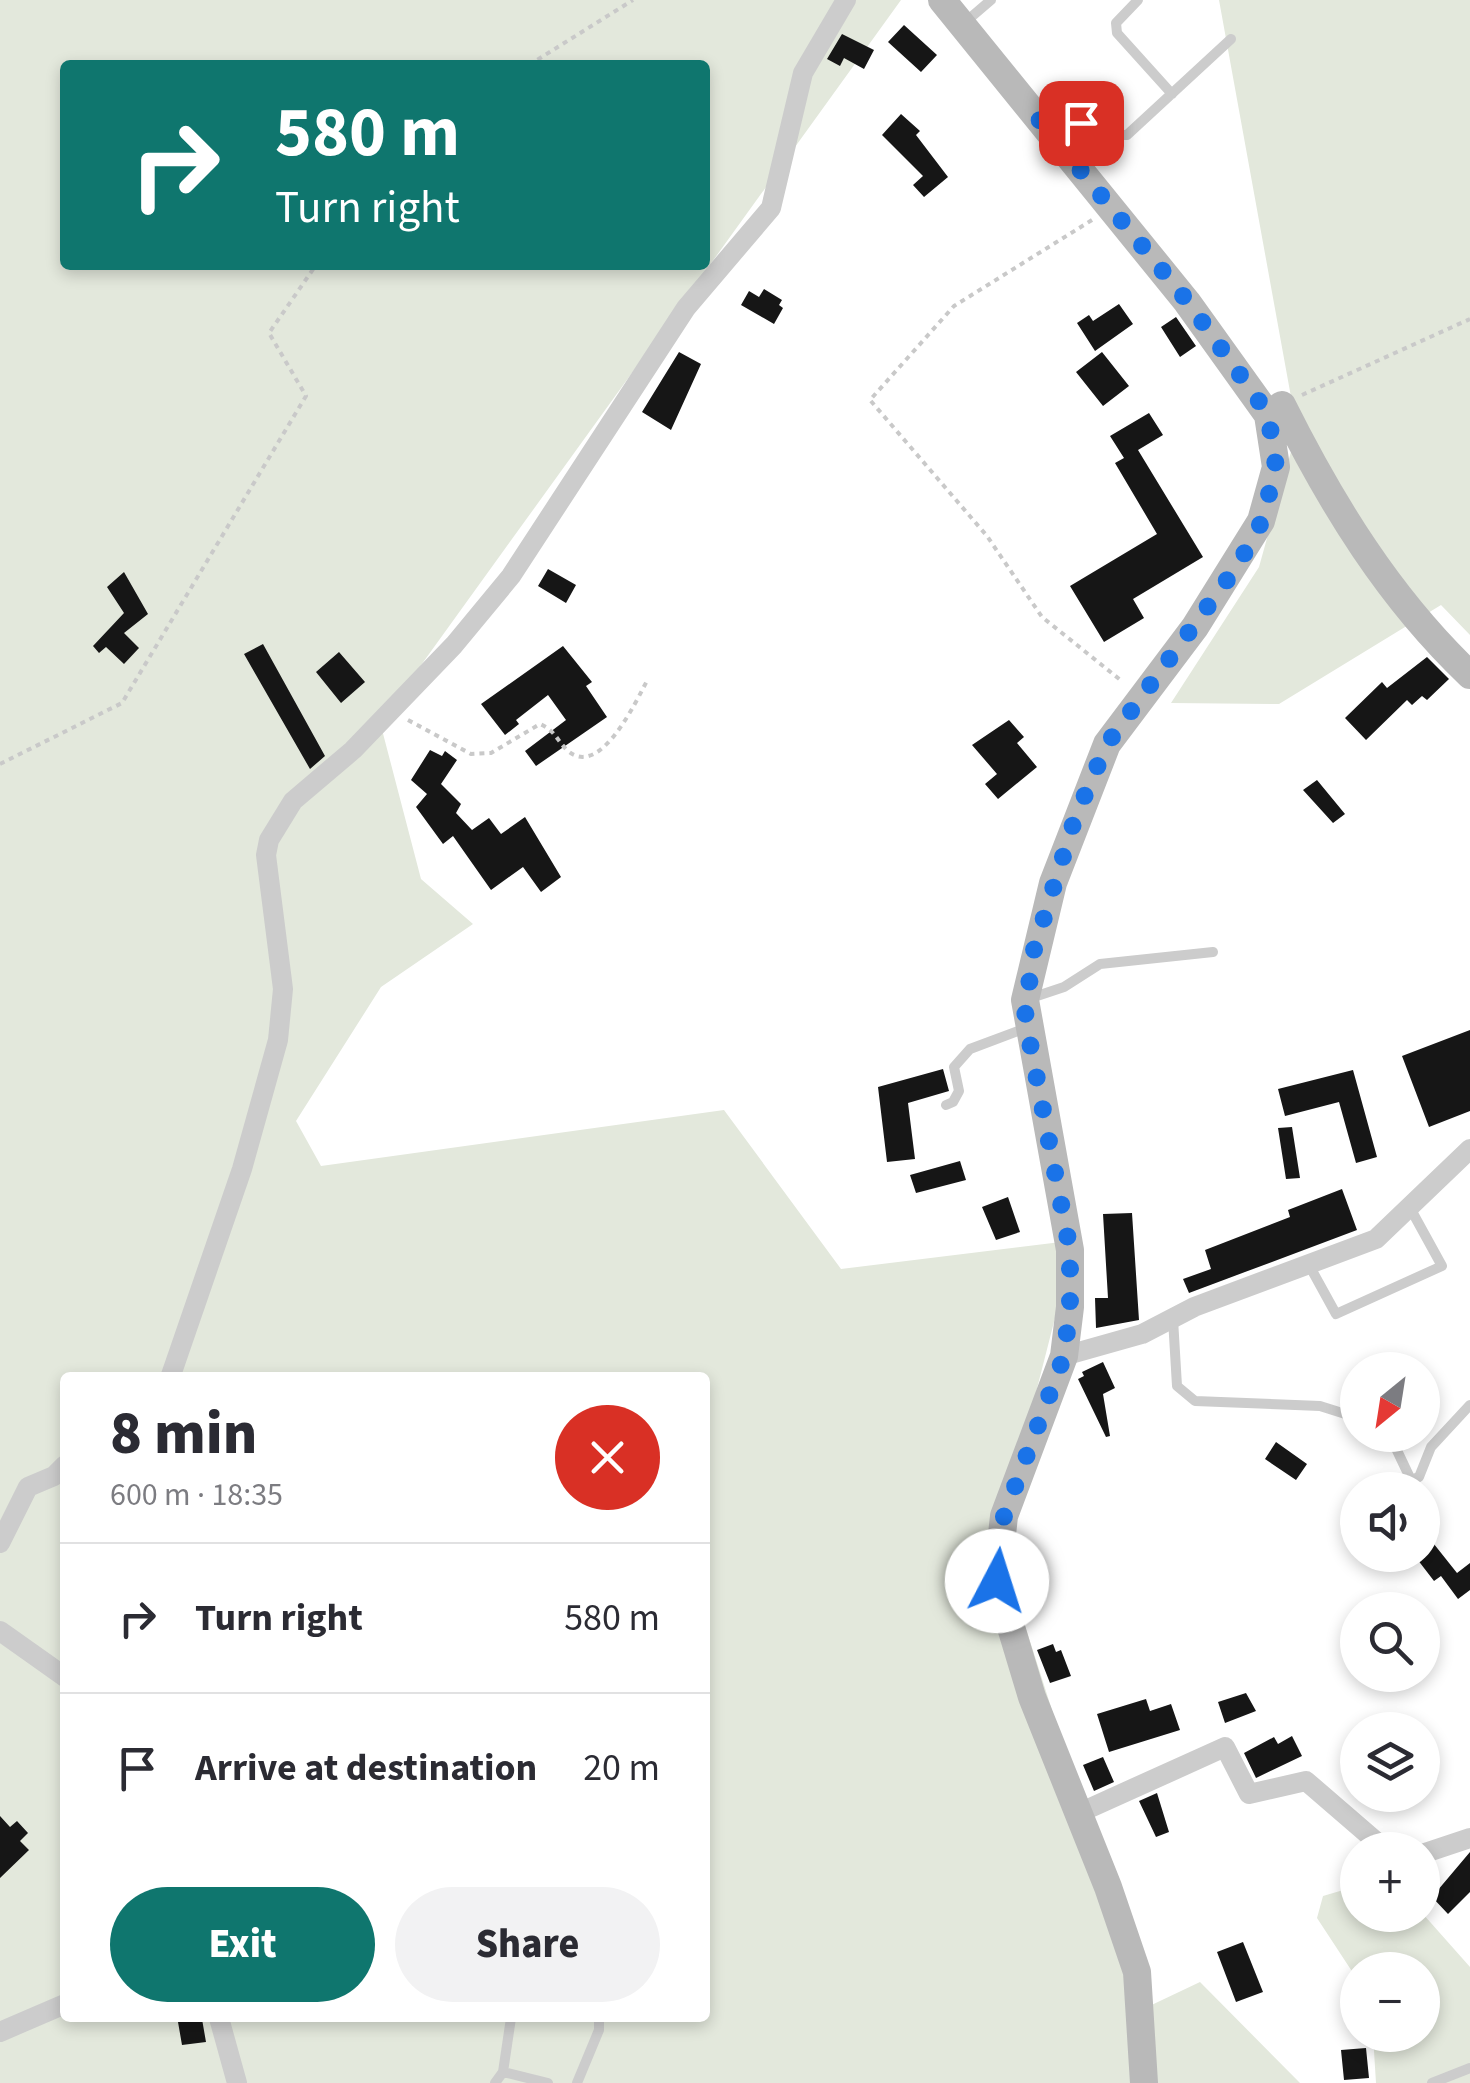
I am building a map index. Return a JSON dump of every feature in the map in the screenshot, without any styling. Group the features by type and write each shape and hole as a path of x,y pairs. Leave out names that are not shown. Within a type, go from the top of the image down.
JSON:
{"street":[{"path":"172,1372 242,1170 278,1040 283,989 266,855 269,840 293,801 391,711 454,646 511,576 686,308 771,208 803,73 846,0"},
{"path":"942,0 1275,410 1368,559 1470,675"},
{"path":"1144,2083 1137,1972 1079,1812 1026,1682 997,1581 1004,1516 1064,1356 1070,1250 1027,1014 1033,953 1075,818 1107,744 1238,565 1262,521 1276,467 1275,410"},
{"path":"1064,1356 1142,1334 1173,1318 1376,1239 1469,1153"},
{"path":"0,1543 28,1488 60,1470"},
{"path":"0,1631 60,1673"},
{"path":"1079,1812 1225,1747 1249,1794 1306,1781 1365,1832"},
{"path":"1440,1848 1470,1838"},
{"path":"0,2032 60,2006"},
{"path":"219,2022 237,2083"}],"lane":[{"path":"962,25 992,0"},
{"path":"1138,0 1116,23 1117,34 1172,94"},
{"path":"1033,112 1055,110 1107,136 1127,136 1231,39"},
{"path":"946,1105 959,1090 954,1067 960,1056 1100,964 1212,952"},
{"path":"1309,1264 1336,1314 1442,1266 1409,1206"},
{"path":"1173,1318 1176,1386 1195,1402 1320,1406 1340,1412"},
{"path":"1440,1437 1470,1405"},
{"path":"1398,1452 1411,1480 1419,1477 1429,1452"},
{"path":"495,2083 504,2072 510,2022"},
{"path":"577,2083 600,2030 599,2022"},
{"path":"1432,2083 1470,2068"},
{"path":"504,2072 548,2083"}],"path":[{"path":"537,60 633,0"},
{"path":"1110,208 954,306 870,400 987,536 1042,617 1142,698"},
{"path":"0,764 122,703 306,396 269,332 312,270"},
{"path":"1275,410 1356,367 1415,347 1470,318"},
{"path":"391,711 470,754 491,753 540,724 556,732 568,750 579,756 602,750 622,725 648,679"}],"shaded area":[{"path":"0,0 901,0 710,265 710,60 60,60 60,270 706,270 380,722 421,879 473,924 381,987 296,1121 321,1166 724,1110 841,1269 1069,1241 1055,1318 998,1541 1112,1898 1141,2010 1200,1982 1300,2083 0,2083"},
{"path":"1219,0 1470,0 1470,635 1441,605 1279,704 1171,703 1259,567 1297,430"},
{"path":"1340,1891 1340,1932 1439,1932 1470,1967 1470,2083 1376,2083 1374,2052 1440,2052 1440,1952 1340,1953 1317,1918 1323,1896"}],"building":[{"path":"904,25 937,55 921,72 888,42"},
{"path":"842,34 874,50 864,69 844,58 840,66 827,59"},
{"path":"901,114 920,131 916,135 948,177 924,197 913,185 923,176 882,135"},
{"path":"764,289 782,300 779,305 783,308 774,324 741,305 749,291 759,297"},
{"path":"1119,304 1133,324 1095,351 1077,323 1089,315 1093,321"},
{"path":"1176,317 1196,346 1180,357 1161,327"},
{"path":"679,352 701,364 671,430 642,412"},
{"path":"1102,352 1129,386 1103,406 1076,372"},
{"path":"1149,413 1163,435 1138,450 1203,557 1133,599 1144,618 1104,642 1070,586 1157,534 1115,463 1124,458 1110,436"},
{"path":"548,569 576,585 566,603 538,586"},
{"path":"124,572 148,614 124,633 139,648 124,664 106,647 99,653 93,646 124,613 107,587"},
{"path":"263,644 325,756 310,769 244,654"},
{"path":"563,646 592,682 586,686 607,717 536,766 525,751 566,720 548,695 516,720 519,724 505,735 481,704"},
{"path":"339,652 365,682 341,703 316,672"},
{"path":"1427,657 1449,679 1427,700 1422,696 1412,705 1407,700 1366,740 1345,718 1382,682 1387,688"},
{"path":"1009,720 1024,737 1017,743 1037,767 998,799 985,784 997,774 972,745"},
{"path":"430,750 442,756 445,751 457,760 441,784 461,804 456,813 472,830 489,818 501,834 525,817 561,877 541,892 523,867 491,890 453,836 443,844 416,807 427,794 411,780"},
{"path":"1317,780 1345,814 1333,823 1303,790"},
{"path":"1470,1030 1470,1111 1429,1127 1402,1056"},
{"path":"943,1069 949,1091 908,1103 915,1159 887,1162 878,1087"},
{"path":"1353,1070 1377,1157 1356,1163 1339,1102 1285,1116 1278,1089"},
{"path":"1292,1127 1300,1178 1286,1179 1278,1128"},
{"path":"960,1161 966,1180 916,1193 910,1175"},
{"path":"1342,1189 1357,1230 1189,1293 1183,1279 1211,1269 1205,1250 1290,1217 1288,1210"},
{"path":"1008,1197 1020,1232 996,1240 982,1207"},
{"path":"1132,1213 1139,1320 1096,1328 1095,1298 1108,1298 1103,1214"},
{"path":"1103,1362 1115,1388 1103,1394 1110,1436 1106,1437 1078,1379 1084,1376 1082,1372"},
{"path":"1276,1442 1307,1464 1296,1480 1265,1459"},
{"path":"1440,1552 1457,1573 1470,1563 1470,1590 1458,1599 1441,1576 1434,1581 1427,1572 1440,1572"},
{"path":"1053,1644 1056,1652 1061,1650 1071,1676 1050,1683 1037,1650"},
{"path":"1246,1693 1256,1711 1225,1723 1218,1702"},
{"path":"1146,1699 1150,1711 1171,1704 1180,1730 1109,1752 1097,1714"},
{"path":"1292,1736 1302,1756 1256,1778 1244,1753 1274,1737 1278,1744"},
{"path":"1103,1757 1114,1782 1094,1791 1083,1765"},
{"path":"1157,1793 1169,1832 1156,1837 1139,1801"},
{"path":"0,1816 10,1827 17,1821 28,1833 20,1841 29,1850 0,1878"},
{"path":"1470,1852 1470,1892 1448,1914 1440,1906 1440,1888"},
{"path":"1243,1942 1263,1992 1236,2002 1217,1952"},
{"path":"178,2022 203,2022 206,2042 182,2045"},
{"path":"1341,2052 1366,2052 1369,2078 1344,2080"}],"route":[{"path":"997,1581 1004,1516 1064,1356 1070,1307 1070,1250 1025,1017 1033,953 1075,818 1107,744 1238,565 1262,521 1276,467 1268,414 1188,302 1033,112 1055,110 1081,123"}]}
